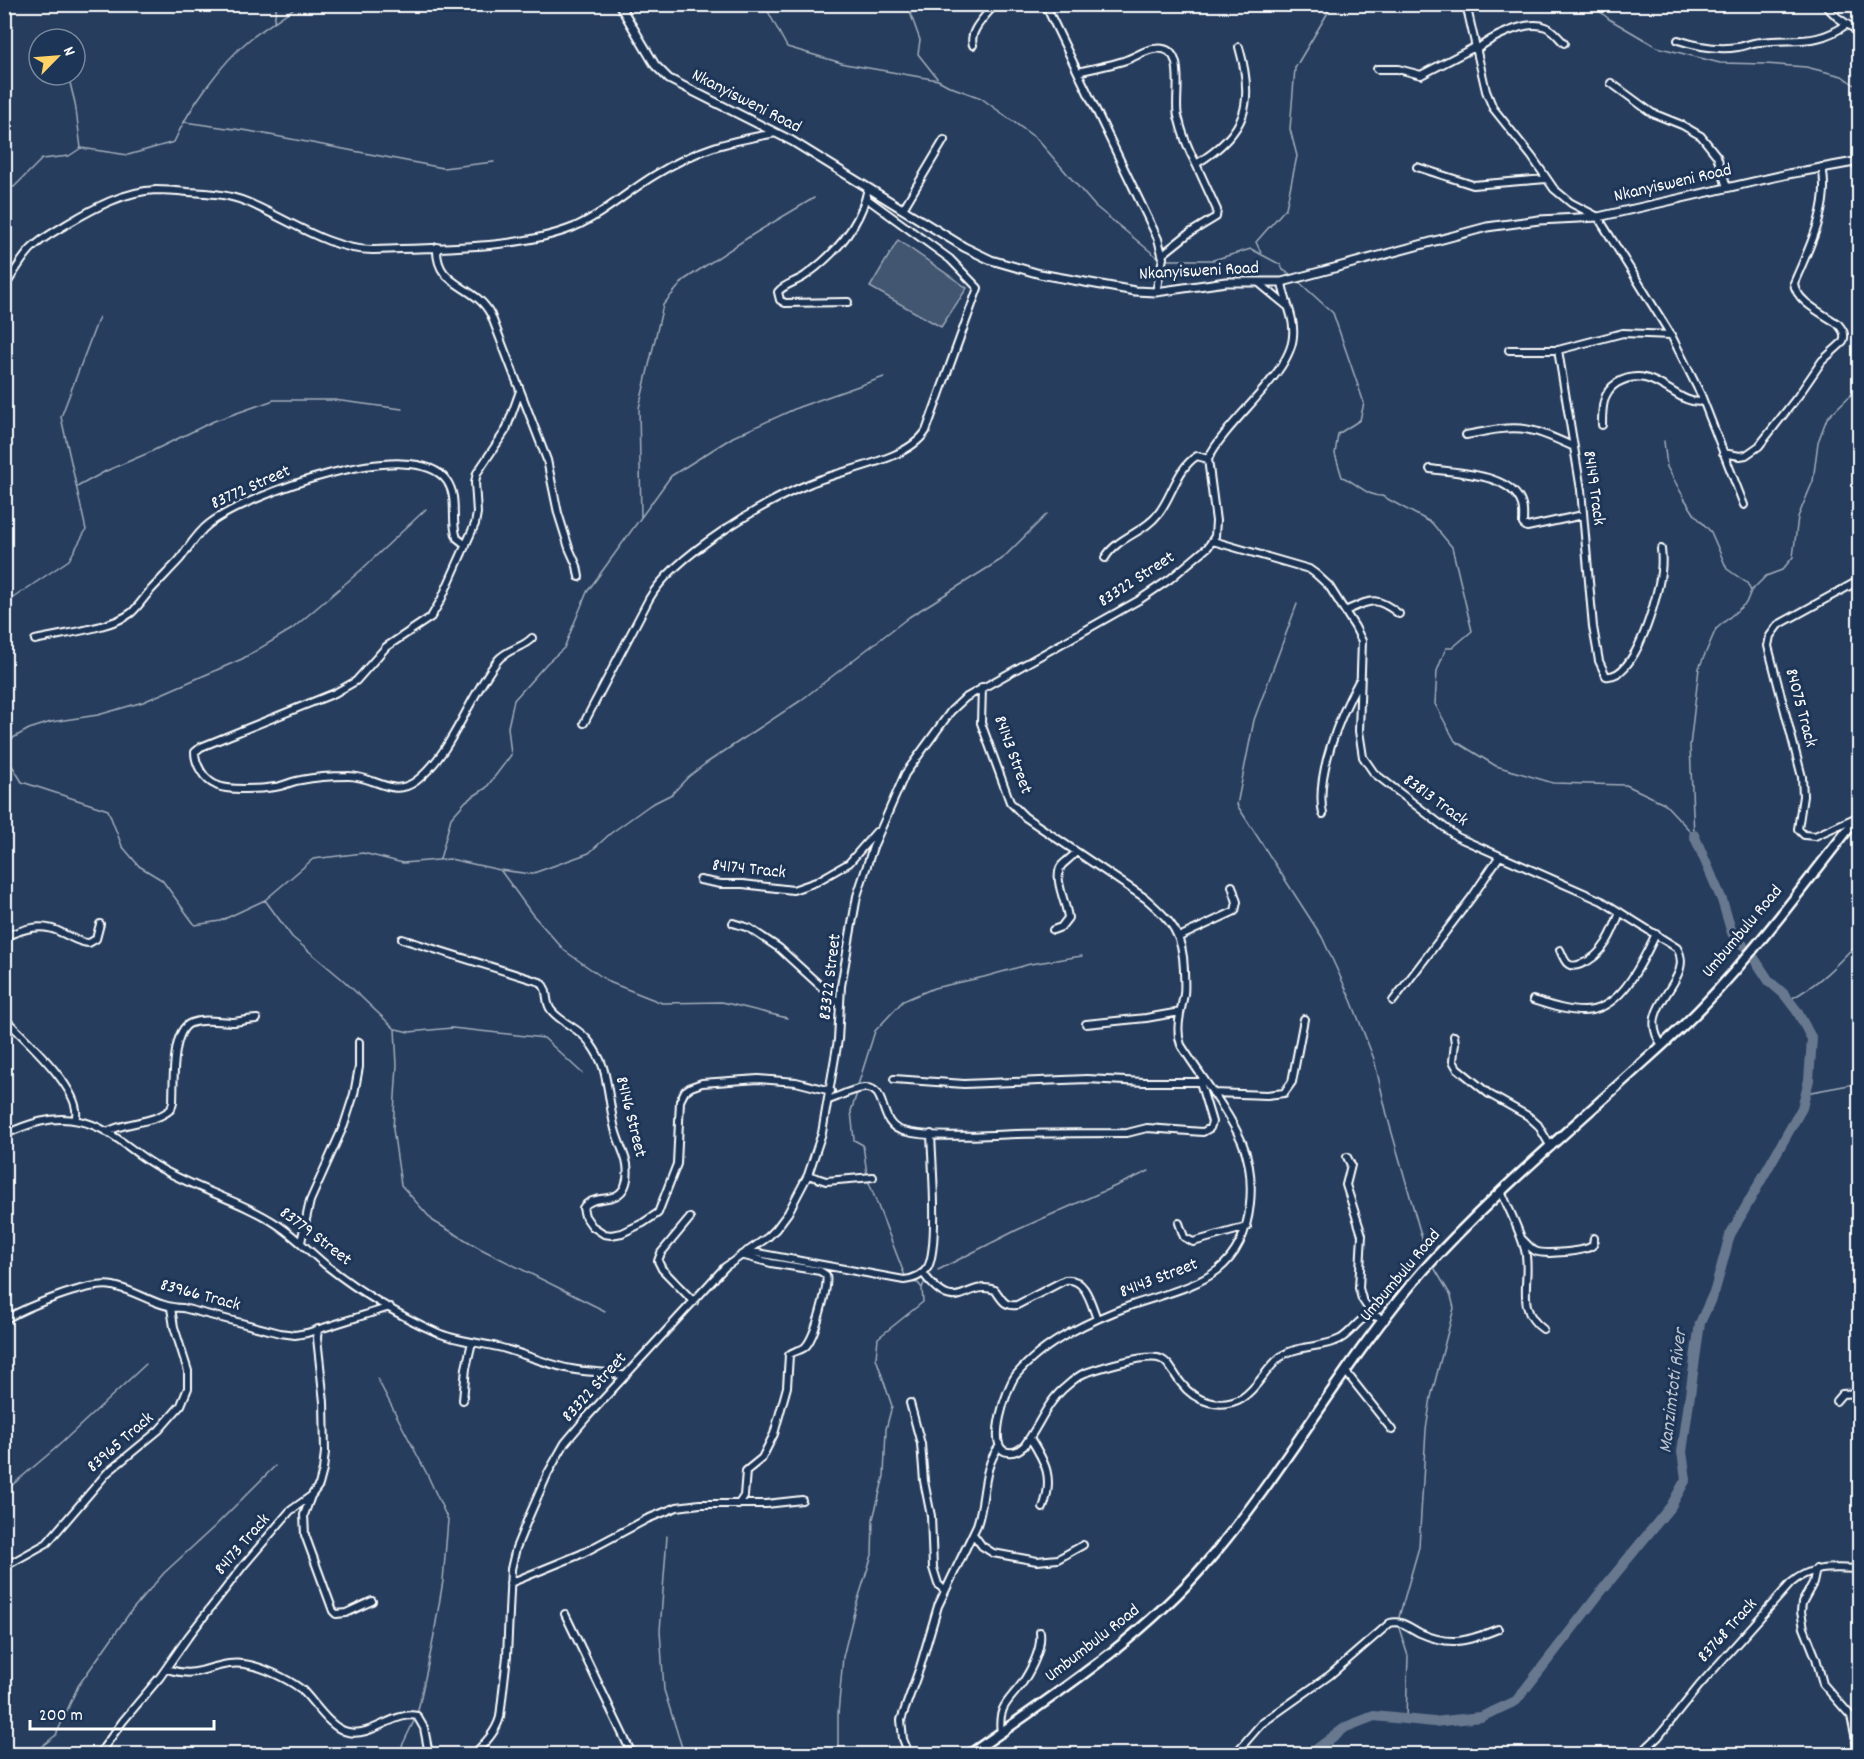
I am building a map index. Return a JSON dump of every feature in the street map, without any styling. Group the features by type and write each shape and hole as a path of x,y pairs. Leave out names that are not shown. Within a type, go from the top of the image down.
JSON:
{"main road":[{"name":"Umbumbulu Road","path":"970,1755 1133,1635 1178,1594 1226,1540 1384,1320 1421,1274 1462,1231 1701,1007 1744,959 1858,815"}],"street":[{"name":"Nkanyisweni Road","path":"619,4 655,65 665,76 681,86 792,141 975,253 1012,267 1109,288 1156,292 1226,282 1282,282 1487,227 1539,220 1598,217 1822,167 1860,162"},
{"path":"973,45 971,39 974,32 996,4"},
{"path":"1045,4 1158,239 1163,254 1156,292"},
{"path":"1466,4 1486,91 1493,108 1503,123 1527,149 1546,179 1563,197 1582,210 1598,217 1671,335 1703,401 1744,506"},
{"path":"1824,4 1860,33"},
{"path":"1678,40 1694,45 1737,47 1762,41 1815,39 1829,35 1847,24"},
{"path":"1377,69 1398,69 1421,75 1497,36 1513,30 1537,26 1550,29 1564,43"},
{"path":"1196,164 1224,143 1243,116 1247,92 1239,47"},
{"path":"1078,72 1123,62 1152,49 1168,52 1175,58 1178,67 1178,116 1217,210 1216,217 1188,234 1163,254"},
{"path":"1611,83 1652,113 1682,124 1701,136 1717,156 1727,187"},
{"path":"4,288 25,256 40,241 108,202 155,190 230,196 300,228 357,249 508,242 559,232 596,216 654,175 693,153 719,144 776,133"},
{"path":"903,209 944,140"},
{"path":"1417,167 1473,185 1546,179"},
{"path":"1723,453 1740,456 1764,440 1822,361 1843,342 1845,334 1838,324 1800,297 1794,283 1810,246 1823,203 1826,183 1822,167"},
{"path":"848,302 785,303 780,300 777,292 810,272 844,239 856,224 868,188"},
{"path":"584,723 653,592 663,579 729,527 771,503 812,482 905,450 921,439 926,431 978,288 950,259 866,198"},
{"path":"437,247 438,264 446,277 486,305 547,460 558,513 579,577"},
{"path":"1213,541 1216,521 1208,459 1288,357 1294,329 1282,282"},
{"path":"1259,283 1288,306"},
{"path":"1509,350 1558,350 1623,333 1671,335"},
{"name":"84149 Track","path":"1558,350 1583,515 1593,627 1599,661 1606,676 1620,673 1635,654 1658,589 1662,570 1661,549"},
{"path":"1602,425 1603,404 1610,388 1631,377 1644,377 1692,401 1703,401"},
{"path":"520,392 506,430 477,473 477,519 438,606 425,623 386,647 359,678 346,688 196,749 195,760 204,775 215,785 228,788 274,787 303,779 354,775 370,778 395,788 409,786 434,764 477,690 499,659 532,638"},
{"path":"1466,435 1517,427 1545,433 1572,446"},
{"path":"1105,558 1120,542 1157,516 1182,471 1191,460 1199,456 1208,459"},
{"name":"83772 Street","path":"35,640 107,623 131,613 180,558 200,531 223,515 305,481 360,466 404,463 439,471 452,491 457,538 466,545"},
{"path":"1430,469 1490,478 1502,483 1520,499 1525,527 1583,515"},
{"name":"83813 Track","path":"1213,541 1309,569 1324,580 1362,641 1359,681 1361,750 1368,766 1390,787 1443,827 1469,843 1572,887 1620,912 1677,948 1682,961 1678,974 1660,1003 1653,1020 1655,1033 1662,1045"},
{"name":"83322 Street","path":"474,1755 498,1726 507,1656 510,1583 516,1548 558,1454 580,1425 725,1267 776,1229 788,1213 808,1175 822,1133 831,1091 838,1040 839,1003 857,896 880,827 905,774 958,703 982,687 1148,595 1199,555 1213,541"},
{"name":"84075 Track","path":"1858,815 1815,836 1804,836 1798,829 1803,796 1801,772 1768,646 1770,636 1778,625 1860,580"},
{"path":"1345,611 1377,601 1383,602 1399,614"},
{"path":"1323,814 1321,793 1333,739 1343,711 1359,681"},
{"name":"84143 Street","path":"909,1755 903,1739 901,1720 938,1606 982,1513 991,1459 999,1447 997,1440 1001,1410 1011,1382 1048,1348 1097,1319 1201,1282 1218,1270 1241,1242 1247,1227 1251,1193 1249,1163 1242,1143 1213,1093 1201,1080 1177,1035 1185,989 1184,963 1179,937 1160,911 1145,898 1025,817 1010,802 981,723 982,687"},
{"name":"84174 Track","path":"700,880 786,890 802,887 849,863 880,827"},
{"path":"1053,930 1061,927 1068,918 1058,878 1061,866 1076,852"},
{"path":"1393,1001 1472,897 1499,857"},
{"path":"1179,937 1235,911 1237,902 1232,886"},
{"path":"1560,950 1566,962 1572,966 1592,959 1611,935 1620,912"},
{"path":"733,923 749,928 779,948 839,1003"},
{"path":"4,937 21,930 42,927 58,931 79,942 89,943 96,939 100,924"},
{"path":"1533,1000 1581,1011 1605,1005 1629,982 1656,934"},
{"name":"84146 Street","path":"402,939 540,982 546,987 548,1004 552,1011 588,1040 603,1068 615,1128 627,1162 624,1188 620,1194 612,1198 593,1200 583,1208 583,1214 589,1222 604,1234 622,1233 653,1217 660,1209 677,1164 680,1101 685,1091 691,1087 702,1083 758,1079 806,1083 831,1091"},
{"path":"1086,1024 1180,1012"},
{"path":"4,1017 46,1060 67,1089 76,1108 75,1120"},
{"path":"107,1132 114,1128 152,1119 171,1109 174,1062 183,1028 196,1021 233,1022 257,1019"},
{"path":"1213,1093 1267,1095 1284,1093 1292,1082 1304,1019"},
{"path":"1454,1035 1453,1061 1457,1068 1489,1094 1528,1116 1545,1133 1551,1147"},
{"path":"301,1242 315,1188 344,1125 354,1094 359,1067 359,1042"},
{"path":"829,1100 860,1089 871,1089 879,1094 886,1117 896,1128 901,1131 931,1134 980,1136 1127,1134 1147,1128 1203,1132 1210,1128 1212,1122 1201,1080 1144,1082 1087,1079 964,1084 894,1079"},
{"name":"83779 Street","path":"4,1136 33,1123 75,1120 95,1125 127,1144 141,1158 172,1176 254,1211 301,1242 343,1278 390,1307 444,1335 496,1346 570,1369 625,1376"},
{"path":"744,1253 904,1280 923,1273 928,1267 932,1250 931,1134"},
{"path":"1347,1157 1351,1165 1346,1189 1358,1218 1362,1235 1359,1288 1362,1299 1371,1314 1384,1320"},
{"path":"808,1175 826,1181 873,1177"},
{"path":"1502,1193 1521,1238 1526,1259 1527,1306 1533,1321 1543,1329"},
{"path":"690,1218 661,1252 658,1261 662,1269 694,1302"},
{"path":"1179,1223 1184,1237 1193,1242 1247,1227"},
{"path":"1521,1238 1534,1250 1543,1253 1586,1250 1593,1245 1594,1238"},
{"path":"738,1505 744,1496 746,1471 762,1458 774,1434 787,1387 789,1355 807,1344 821,1311 827,1284 826,1275 820,1271 771,1263 744,1253"},
{"path":"923,1273 944,1294 960,1296 990,1288 995,1290 1003,1302 1010,1305 1017,1305 1065,1280 1074,1280 1083,1286 1097,1319"},
{"name":"83966 Track","path":"4,1320 48,1300 103,1285 128,1291 171,1308 183,1308 295,1335 390,1307"},
{"name":"83965 Track","path":"4,1567 47,1543 95,1485 159,1430 181,1405 188,1388 188,1371 174,1327 171,1308"},
{"path":"999,1447 1004,1451 1018,1451 1030,1438 1060,1391 1085,1373 1143,1359 1158,1358 1167,1363 1180,1383 1193,1395 1209,1402 1222,1404 1248,1393 1275,1362 1287,1353 1328,1344 1345,1336 1371,1314"},
{"name":"84173 Track","path":"99,1755 123,1721 167,1669 188,1637 243,1566 290,1511 311,1496 321,1478 325,1462 324,1402 318,1329"},
{"path":"463,1400 466,1368 472,1342"},
{"path":"1346,1372 1392,1430"},
{"path":"1836,1401 1842,1394 1860,1393"},
{"path":"910,1403 921,1444 923,1472 931,1516 933,1568 938,1584 945,1591"},
{"path":"1030,1438 1043,1460 1048,1478 1049,1488 1043,1508"},
{"path":"311,1496 304,1515 305,1535 333,1611 336,1614 346,1613 372,1601"},
{"path":"510,1583 582,1554 647,1519 677,1507 700,1504 766,1504 802,1500"},
{"path":"973,1534 982,1546 993,1552 1037,1561 1058,1559 1083,1545"},
{"path":"1816,1569 1813,1583 1803,1600 1801,1609 1809,1644 1816,1658 1823,1684 1851,1716 1858,1755"},
{"name":"83768 Track","path":"1640,1755 1801,1574 1816,1569 1860,1569"},
{"path":"565,1614 632,1755"},
{"path":"1235,1755 1261,1725 1330,1675 1390,1623 1400,1622 1438,1640 1451,1642 1465,1641 1498,1629"},
{"path":"1001,1733 1003,1708 1026,1676 1040,1646 1040,1632"},
{"path":"167,1669 183,1674 230,1664 251,1665 273,1673 300,1688 331,1722 347,1732 369,1731 403,1716 417,1716 424,1728 429,1755"}],"shaded area":[{"path":"898,240 967,288 941,327 870,287"}],"waterway":[{"path":"274,21 277,4"},
{"path":"4,187 14,187 42,159 69,156 81,148 128,155 174,142 197,101 228,60 250,39 300,4"},
{"path":"764,4 787,47 845,64 938,80 981,98 1037,139 1095,206 1157,257"},
{"path":"907,4 920,40 918,54 937,78"},
{"path":"1261,253 1256,242 1286,208 1297,156 1290,129 1295,68 1333,4"},
{"path":"1591,4 1609,19 1657,47 1720,63 1806,67 1842,76 1860,89"},
{"path":"71,87 81,148"},
{"path":"184,122 249,131 443,168 494,162"},
{"path":"641,517 639,408 663,305 684,280 814,198"},
{"path":"1166,260 1213,260 1251,249 1281,265 1283,270 1290,274"},
{"path":"1299,282 1333,313 1364,403 1360,420 1338,434 1335,454 1342,477 1367,492 1382,496 1432,523 1452,547 1472,631 1452,648 1446,648 1437,671 1435,704 1455,741 1496,766 1553,783 1626,785 1664,803 1694,835"},
{"path":"4,604 69,560 86,530 61,417 99,317"},
{"path":"440,859 451,818 466,801 486,788 511,755 508,727 514,700 547,663 564,648 587,592 671,476 733,437 799,407 884,377"},
{"path":"1694,835 1690,746 1699,668 1716,629 1746,603 1751,591 1766,576 1782,570 1793,557 1798,517 1813,481 1818,442 1827,418 1860,386"},
{"path":"77,487 106,471 214,421 274,400 334,400 402,409"},
{"path":"1664,441 1667,467 1684,498 1695,515 1711,532 1727,569 1747,583 1751,591"},
{"path":"4,743 29,729 51,722 98,715 143,702 242,659 292,629 360,571 426,509"},
{"path":"4,752 22,782 108,810 122,846 139,866 162,880 195,925 220,921 265,900 313,859 363,853 403,863 450,859 531,874 589,853 611,833 650,805 672,794 688,777 705,764 800,701 909,617 1002,559 1047,514"},
{"path":"1297,604 1254,720 1237,805 1322,937 1351,1000 1374,1059 1388,1119 1425,1249"},
{"path":"1694,835 1722,900 1732,933 1743,945"},
{"path":"501,871 532,914 565,951 609,982 662,1003 722,1002 787,1018"},
{"path":"265,900 292,937 342,979 395,1029 397,1065 393,1129 401,1185 433,1221 481,1249 605,1311"},
{"path":"1789,1000 1836,966 1860,940"},
{"path":"858,1085 875,1031 903,1001 934,988 1030,964 1082,956"},
{"name":"Manzimtoti River","path":"1310,1754 1346,1727 1374,1716 1434,1722 1481,1717 1516,1701 1671,1506 1686,1479 1682,1452 1700,1323 1715,1290 1730,1235 1802,1108 1809,1080 1812,1039 1797,1011 1784,994 1769,981 1754,958"},
{"path":"396,1029 409,1032 452,1028 544,1038 582,1073"},
{"path":"1806,1093 1860,1083"},
{"path":"857,1093 851,1111 854,1140 863,1145 867,1174"},
{"path":"938,1270 1017,1230 1149,1171"},
{"path":"868,1180 905,1276"},
{"path":"1399,1617 1419,1547 1426,1430 1431,1397 1454,1308 1451,1296 1435,1269"},
{"path":"922,1288 925,1281"},
{"path":"838,1754 838,1714 843,1657 872,1555 873,1519 884,1476 886,1429 892,1406 876,1358 878,1338 923,1302 922,1288 918,1283 910,1282"},
{"path":"4,1492 57,1447 146,1364"},
{"path":"377,1378 448,1520 443,1581 417,1715"},
{"path":"32,1754 56,1735 78,1686 131,1611 164,1573 275,1466"},
{"path":"667,1536 660,1631 664,1690 684,1754"},
{"path":"1398,1625 1408,1656 1406,1719"},
{"path":"398,1754 415,1719"}]}
